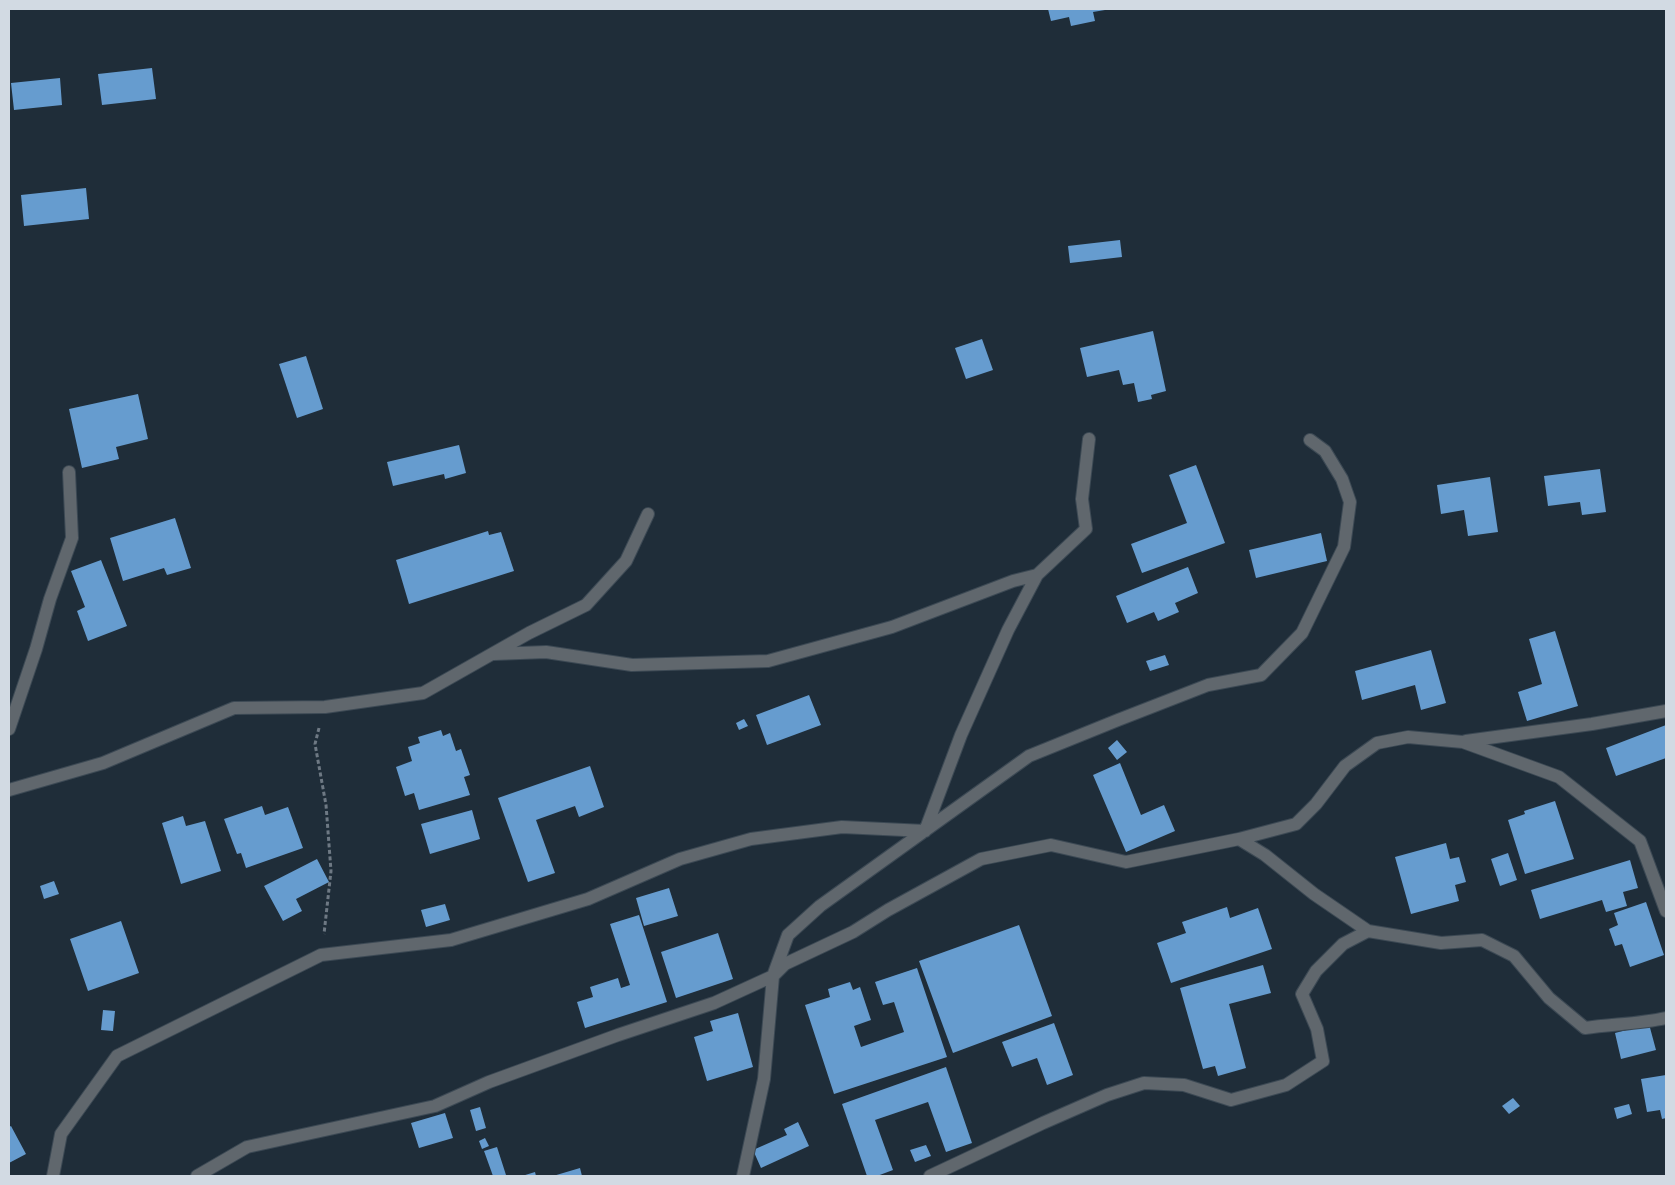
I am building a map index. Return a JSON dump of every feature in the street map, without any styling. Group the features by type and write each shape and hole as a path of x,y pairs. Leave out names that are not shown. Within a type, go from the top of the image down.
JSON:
{"street":[{"path":"925,831 965,726 1008,630 1037,575 1086,529 1082,499 1089,439"},
{"path":"743,1176 764,1079 773,976 788,935 820,906 1029,756 1208,686 1261,675 1302,633 1344,547 1350,502 1342,479 1325,451 1310,440"},
{"path":"9,729 36,649 50,599 72,538 69,472"},
{"path":"9,790 103,763 234,708 325,707 424,693 529,633 586,605 626,561 648,514"},
{"path":"492,654 546,652 632,665 768,661 892,628 1013,581 1037,575"},
{"path":"197,1176 247,1147 435,1106 489,1082 618,1035 714,1003 773,976 785,964 854,932 888,910 981,859 1051,845 1126,862 1239,839 1296,824 1316,804 1345,766 1377,743 1408,737 1464,742 1592,724 1666,711"},
{"path":"1464,742 1559,777 1640,841 1666,911"},
{"path":"53,1176 61,1134 117,1056 321,955 451,940 588,900 680,859 751,839 842,827 925,831"},
{"path":"1239,839 1266,855 1314,894 1368,932 1440,943 1482,940 1514,956 1548,998 1585,1028 1610,1024 1645,1023 1666,1018"},
{"path":"930,1176 1067,1112 1107,1095 1144,1083 1184,1085 1231,1100 1286,1085 1323,1061 1317,1029 1302,994 1316,971 1343,944 1368,932"}],"path":[{"path":"321,955 332,871 326,805 315,744 325,707"}],"building":[{"path":"1048,9 1105,10 1093,12 1095,21 1071,26 1069,17 1051,21"},
{"path":"152,68 156,99 102,105 98,74"},
{"path":"60,78 62,105 14,110 11,83"},
{"path":"86,188 89,219 24,226 21,195"},
{"path":"1120,240 1122,257 1070,263 1068,246"},
{"path":"1153,331 1166,391 1151,395 1152,399 1138,402 1134,383 1123,385 1119,370 1087,377 1080,348"},
{"path":"982,339 993,370 966,379 955,348"},
{"path":"306,356 323,409 297,418 279,364"},
{"path":"138,394 148,439 116,447 119,459 82,468 69,409"},
{"path":"459,445 466,473 445,479 444,474 393,486 387,462"},
{"path":"1196,465 1225,543 1142,573 1131,544 1187,523 1169,475"},
{"path":"1600,469 1606,512 1582,515 1580,502 1548,506 1544,476"},
{"path":"1490,477 1498,532 1468,536 1464,510 1441,514 1437,485"},
{"path":"175,518 191,568 167,575 164,568 123,581 110,538"},
{"path":"488,531 489,535 501,532 514,571 409,604 396,560"},
{"path":"1321,533 1327,561 1256,578 1249,550"},
{"path":"101,560 127,626 88,641 77,611 85,607 71,571"},
{"path":"1188,567 1198,593 1175,603 1179,612 1158,621 1154,612 1127,623 1116,596"},
{"path":"1555,631 1578,706 1527,721 1518,692 1542,684 1529,639"},
{"path":"1431,650 1446,703 1421,710 1415,685 1362,700 1355,671"},
{"path":"1165,655 1169,665 1150,671 1146,661"},
{"path":"809,695 821,725 767,745 756,715"},
{"path":"744,719 748,726 739,730 736,723"},
{"path":"1666,725 1666,758 1616,776 1606,748"},
{"path":"441,730 443,736 450,733 456,751 461,749 470,775 464,777 470,795 419,810 414,793 405,796 396,767 412,761 408,747 420,743 418,737"},
{"path":"1117,740 1127,752 1117,760 1108,748"},
{"path":"1120,763 1141,815 1164,805 1175,831 1126,852 1093,775"},
{"path":"590,766 604,807 579,817 575,806 536,820 555,873 528,882 498,798"},
{"path":"1555,801 1574,859 1525,874 1508,820 1525,814 1524,811"},
{"path":"262,806 265,815 288,807 303,848 246,868 241,853 237,854 224,819"},
{"path":"472,810 480,839 430,854 421,824"},
{"path":"183,816 186,826 205,821 221,871 181,884 162,823"},
{"path":"1446,843 1450,859 1459,857 1466,882 1455,885 1459,901 1411,914 1395,857"},
{"path":"1508,853 1517,880 1500,886 1491,859"},
{"path":"317,859 329,882 296,899 302,911 283,921 264,886"},
{"path":"1630,860 1638,888 1623,892 1627,906 1606,912 1602,900 1540,919 1531,890"},
{"path":"54,881 59,894 44,899 40,886"},
{"path":"669,888 678,916 644,926 636,898"},
{"path":"1646,902 1664,955 1630,967 1622,944 1615,946 1609,929 1618,925 1614,913"},
{"path":"445,904 450,920 426,927 421,910"},
{"path":"1227,907 1230,918 1258,908 1272,949 1171,983 1157,943 1186,933 1182,922"},
{"path":"639,915 667,1002 585,1028 577,1002 593,997 590,987 618,978 621,988 630,985 610,924"},
{"path":"121,921 139,973 88,991 70,939"},
{"path":"1019,925 1052,1016 953,1053 919,961"},
{"path":"718,933 733,979 676,998 661,952"},
{"path":"1263,965 1271,993 1229,1004 1246,1068 1218,1076 1215,1066 1203,1069 1180,988"},
{"path":"917,968 947,1057 834,1094 805,1005 830,997 828,989 850,982 853,990 860,987 871,1020 854,1026 861,1047 904,1032 894,1002 883,1005 875,982"},
{"path":"103,1010 115,1011 113,1031 101,1030"},
{"path":"738,1013 753,1067 707,1081 694,1037 713,1031 710,1021"},
{"path":"1054,1023 1073,1075 1047,1085 1037,1058 1012,1067 1002,1042"},
{"path":"1649,1024 1656,1050 1621,1059 1615,1033"},
{"path":"946,1067 972,1143 946,1152 928,1102 875,1120 893,1170 877,1176 867,1176 842,1104"},
{"path":"1666,1075 1666,1118 1662,1119 1660,1110 1647,1112 1641,1079"},
{"path":"1513,1098 1520,1106 1509,1114 1502,1106"},
{"path":"1629,1104 1632,1114 1617,1119 1614,1108"},
{"path":"480,1107 486,1128 476,1131 470,1110"},
{"path":"445,1113 453,1138 419,1148 411,1123"},
{"path":"798,1122 809,1146 761,1168 753,1150 787,1135 784,1129"},
{"path":"11,1126 26,1154 9,1163 9,1127"},
{"path":"485,1138 489,1146 482,1149 479,1141"},
{"path":"926,1145 931,1156 915,1162 910,1150"},
{"path":"497,1147 506,1175 503,1176 493,1176 484,1151"},
{"path":"580,1168 582,1176 553,1176"},
{"path":"535,1172 536,1176 522,1176"}]}
